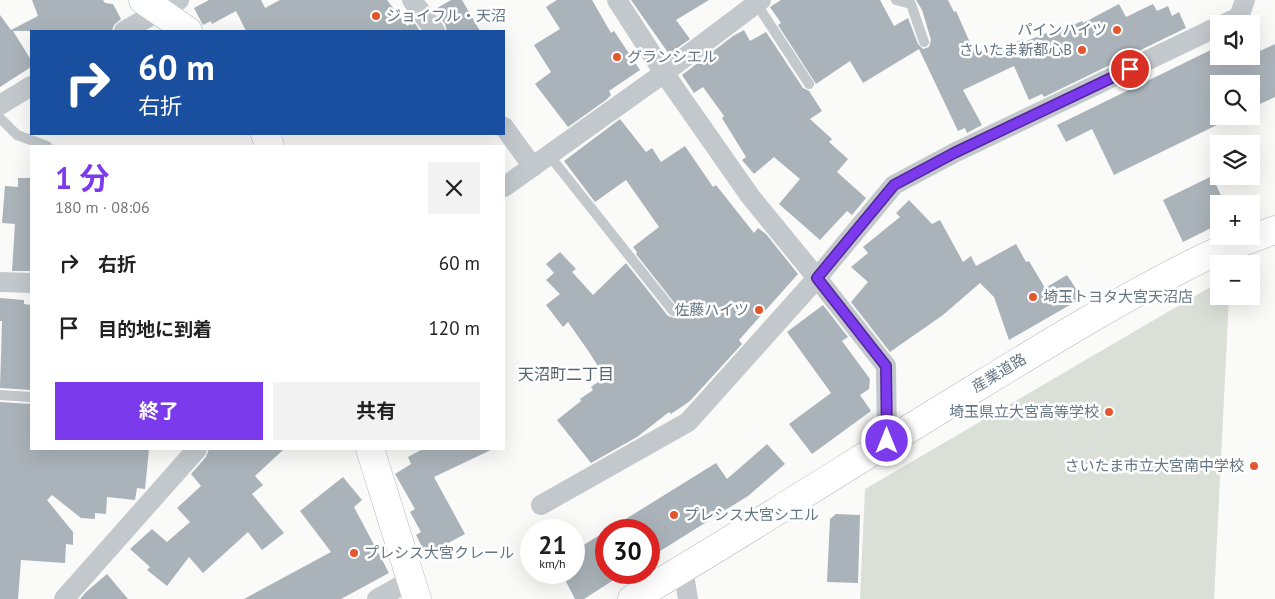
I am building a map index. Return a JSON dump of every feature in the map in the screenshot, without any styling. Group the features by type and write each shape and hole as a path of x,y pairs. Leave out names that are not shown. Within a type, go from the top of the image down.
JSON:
{"main road":[{"path":"161,3 187,30"},
{"name":"産業道路","path":"632,599 1044,346 1202,258 1275,230"},
{"path":"370,450 414,589"}],"street":[{"path":"412,0 433,30"},
{"path":"617,0 664,72 750,196 886,366 887,441"},
{"path":"1240,15 1245,0"},
{"path":"505,186 759,2"},
{"path":"125,30 161,3"},
{"path":"541,505 688,422 817,278 894,185 954,153 1210,30"},
{"path":"0,105 30,87"},
{"path":"505,128 533,167"},
{"path":"0,282 30,283"},
{"path":"64,599 196,450"},
{"path":"683,569 688,599"},
{"path":"377,599 414,589"}],"lane":[{"path":"896,0 911,4 924,42"},
{"path":"759,2 810,84"},
{"path":"0,118 17,135 44,145"},
{"path":"549,155 673,311"},
{"path":"0,395 30,397"}],"shaded area":[{"name":"埼玉県立大宮高等学校","path":"1210,287 1210,305 1229,305 1214,599 860,599 865,489"}],"building":[{"path":"32,0 103,0 105,3 113,4 121,19 114,25 112,30 13,31 30,58 30,68 0,87 0,15 11,30 38,16"},
{"path":"209,0 261,0 265,8 280,0 387,0 407,26 414,22 419,30 246,30 236,11 212,24 211,21 203,25 194,8"},
{"path":"451,0 462,0 479,30 447,30 445,24 434,10"},
{"path":"557,0 592,0 611,33 614,31 640,70 609,91 611,95 606,100 568,127 535,84 551,72 534,45 560,29 546,7"},
{"path":"631,0 709,0 676,20 690,39 669,54"},
{"path":"781,0 880,0 894,26 908,18 918,44 923,49 929,47 931,40 922,10 916,0 948,0 954,12 956,11 975,54 990,46 993,52 1023,39 1024,42 1049,32 1050,36 1082,21 1083,23 1119,4 1126,17 1153,4 1157,11 1168,6 1172,16 1179,12 1186,28 1044,97 1042,94 1029,100 1014,66 963,90 982,125 967,133 965,128 958,131 919,49 863,83 850,61 816,84 778,25 781,23 770,7"},
{"path":"744,30 750,41 766,32 803,88 809,91 822,111 810,119 832,139 829,142 848,159 837,172 866,198 852,215 847,211 820,240 779,204 800,179 774,157 754,174 742,160 746,157 722,118 724,116 703,87 694,93 682,75 733,36"},
{"path":"1275,44 1275,97 1260,104 1260,75 1210,75 1210,125 1217,125 1114,175 1092,129 1066,142 1057,125 1210,50 1210,65 1260,65 1260,51"},
{"path":"620,119 646,152 652,148 661,162 685,146 713,187 716,185 754,233 758,228 766,234 798,274 739,340 742,344 690,401 671,414 669,412 637,437 591,463 557,420 593,390 591,387 605,377 568,322 563,327 546,305 560,294 546,280 554,273 546,264 560,252 576,269 572,272 593,295 626,263 668,316 677,317 680,310 636,254 637,252 633,247 659,227 626,180 595,202 564,161"},
{"path":"1210,177 1210,185 1216,185 1221,195 1210,195 1210,228 1183,242 1163,200"},
{"path":"18,178 30,178 30,271 12,271 15,224 2,223 5,186 18,187"},
{"path":"909,200 932,224 940,220 963,262 971,256 976,266 1016,244 1026,262 1029,261 1045,288 1067,275 1082,298 1009,340 994,297 980,283 943,315 890,352 851,302 868,282 851,267 868,253 863,247 900,217 896,213"},
{"path":"0,298 24,300 24,304 30,305 30,390 0,388 2,321 0,321"},
{"path":"823,305 848,337 842,341 870,379 869,389 860,395 871,411 812,454 789,424 831,393 787,332"},
{"path":"0,402 30,404 30,450 149,450 145,489 137,488 135,500 107,497 106,514 95,513 95,519 81,518 52,495 47,500 73,532 73,545 66,544 65,563 21,560 18,599 0,599"},
{"name":"プレシス大宮シエル","path":"767,444 785,464 748,496 660,551 660,519 626,519 716,463 727,479"},
{"path":"209,450 283,450 255,476 263,485 252,494 284,533 262,550 248,532 203,573 189,557 167,586 147,570 150,567 130,549 152,529 167,542 190,522 177,508 201,486 191,474 206,457"},
{"path":"421,450 491,450 434,477 465,534 426,555 416,535 421,532 410,512 415,509 395,474 411,464 408,457"},
{"name":"プレシス大宮クレール","path":"343,477 362,500 354,507 389,573 341,599 244,599 331,552 300,511"},
{"path":"836,514 860,515 858,583 827,582 830,519"},
{"path":"595,538 595,584 607,584 584,599 575,599 567,584 585,584 585,544"},
{"path":"107,574 128,599 80,599 86,592"}],"place":[{"name":"ジョイフル・天沼","path":"376,16"},
{"name":"パインハイツ","path":"1117,30"},
{"name":"さいたま新都心B","path":"1082,50"},
{"name":"グランシエル","path":"617,57"},
{"name":"埼玉トヨタ大宮天沼店","path":"1033,297"},
{"name":"佐藤ハイツ","path":"759,310"},
{"name":"埼玉県立大宮高等学校","path":"1109,412"},
{"name":"さいたま市立大宮南中学校","path":"1254,466"},
{"name":"プレシス大宮シエル","path":"674,515"},
{"name":"プレシス大宮クレール","path":"354,553"}],"district":[{"name":"天沼町二丁目","path":"566,374"}],"route":[{"path":"887,441 886,366 817,278 894,185 954,153 1130,69"}]}
